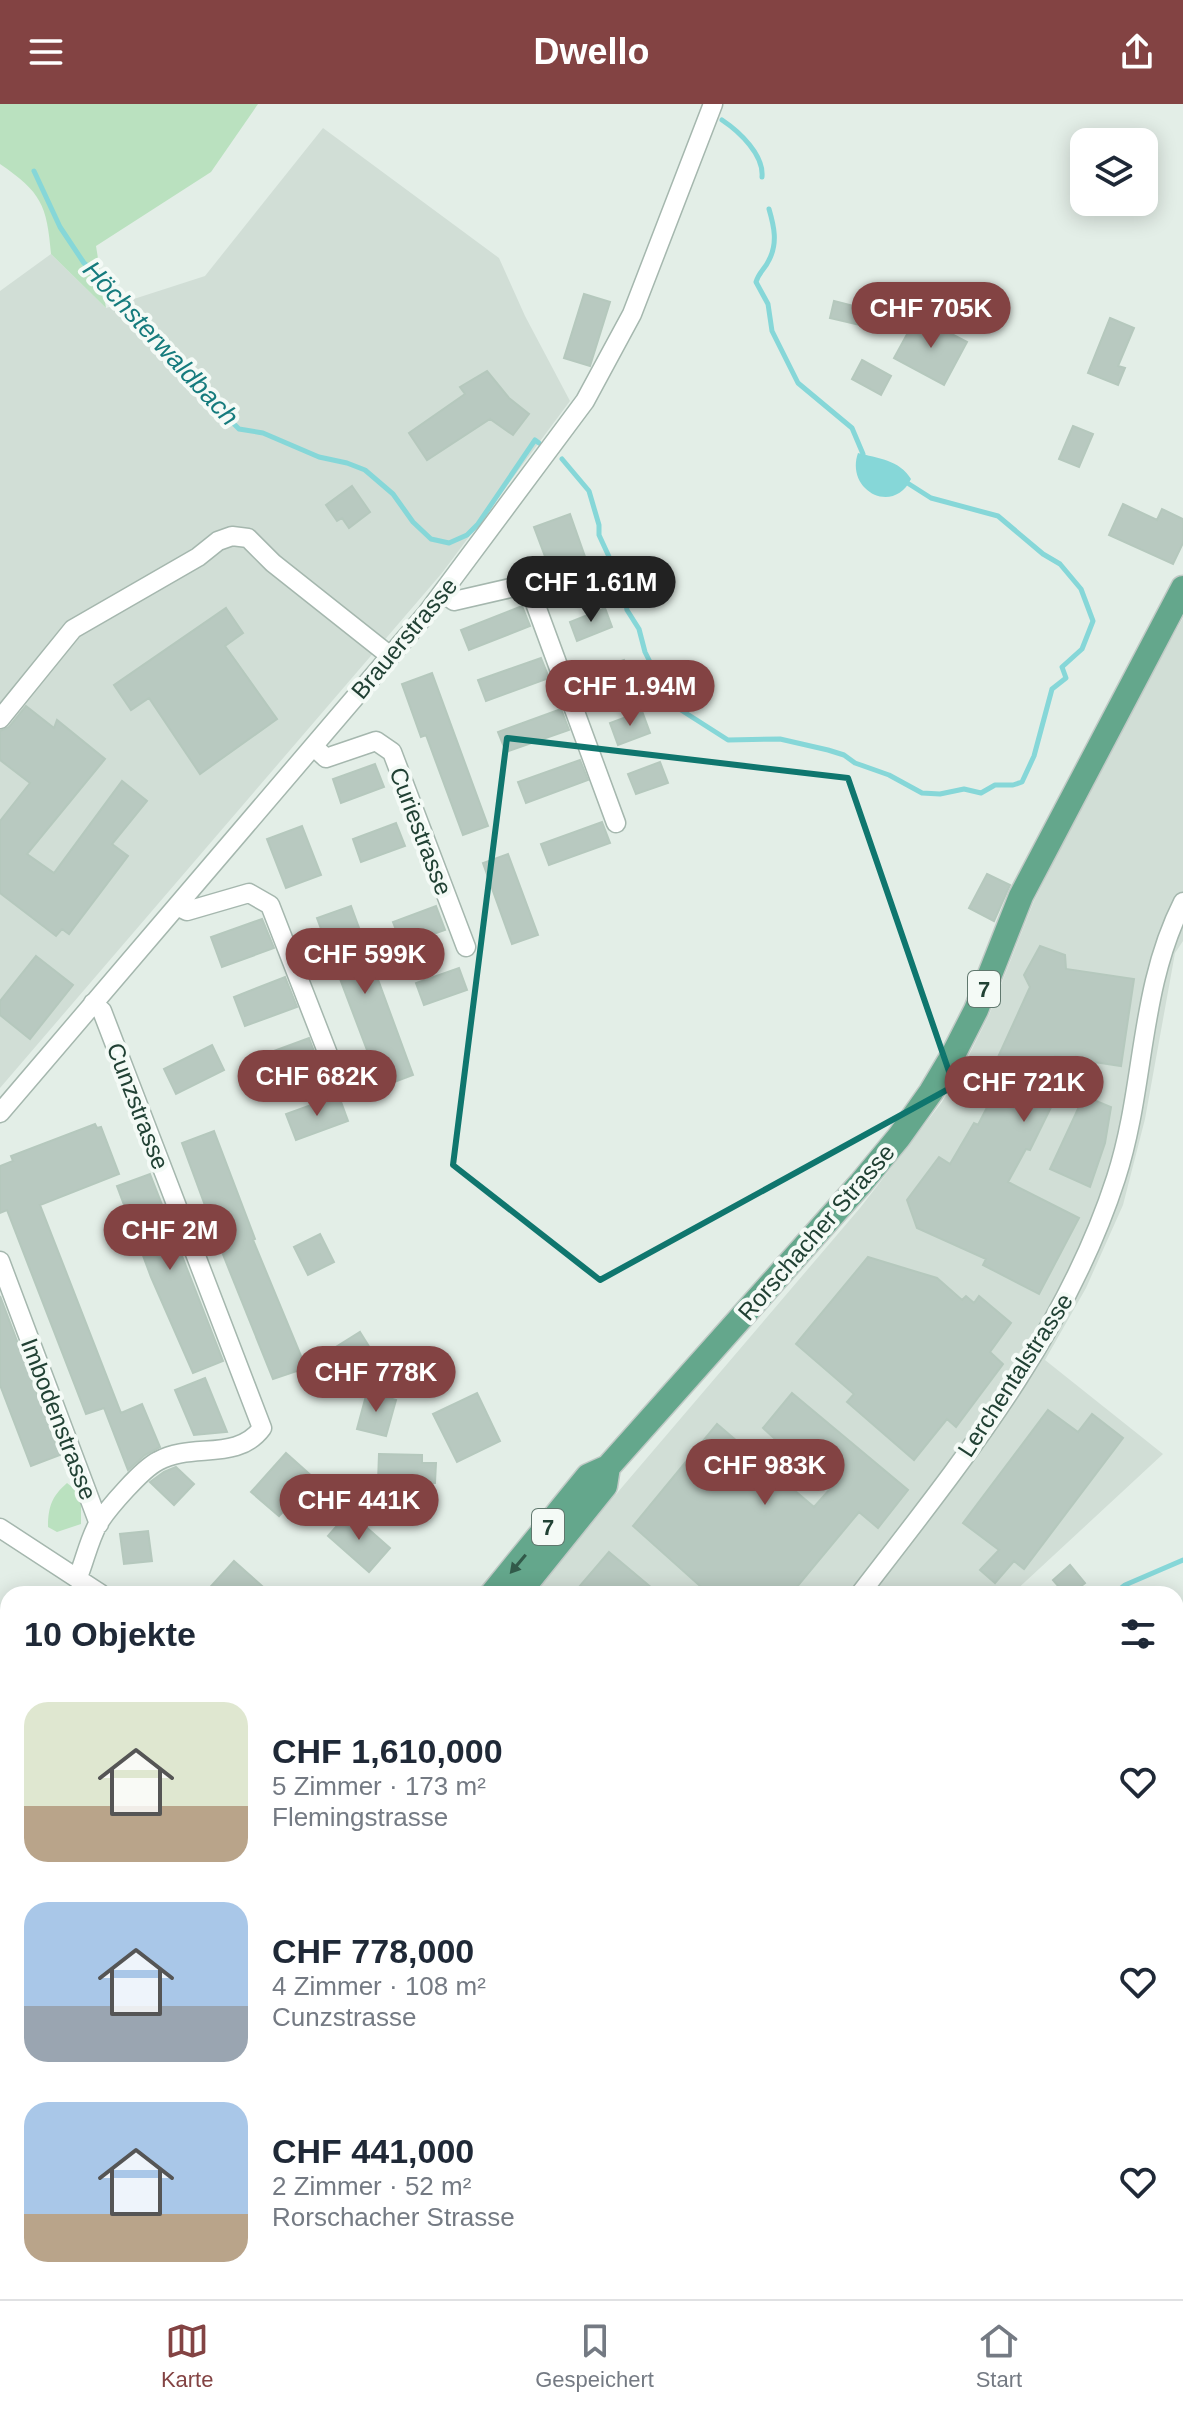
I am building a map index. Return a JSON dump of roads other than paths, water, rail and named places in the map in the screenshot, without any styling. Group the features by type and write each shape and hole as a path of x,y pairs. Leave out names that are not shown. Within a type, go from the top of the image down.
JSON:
{"main road":[{"name":"Rorschacher Strasse","path":"499,1586 588,1476 608,1467 861,1183 931,1092 976,1010 1021,896 1183,588"},
{"name":"Rorschacher Strasse","path":"524,1586 605,1486 608,1467"}],"street":[{"name":"Brauerstrasse","path":"0,1113 443,593 585,401 632,314 713,104"},
{"path":"0,719 73,629 198,557 218,541 232,536 248,538 273,563 389,655"},
{"path":"443,593 454,601 528,584 616,823"},
{"name":"Curiestrasse","path":"314,747 326,758 376,741 392,752 466,947"},
{"path":"177,906 187,911 249,893 270,905 342,1090"},
{"name":"Lerchentalstrasse","path":"866,1586 997,1413 1071,1290 1117,1175 1140,1074 1151,988 1169,928 1183,902"},
{"name":"Cunzstrasse","path":"93,1003 102,1011 262,1428 245,1445 184,1452 160,1459 144,1470 99,1524"},
{"name":"Imbodenstrasse","path":"0,1261 99,1524 78,1577"},
{"path":"0,1528 90,1586"}],"water":[{"path":"858,453 894,464 911,479 903,490 893,496 873,494 858,478"}],"waterway":[{"path":"722,120 755,152 762,177"},
{"name":"Höchsterwaldbach","path":"34,171 60,227 84,263 107,282 186,376 239,429 263,433 319,457 365,470 393,494 413,522 431,539 449,543 467,535 478,524 535,440 539,443"},
{"path":"769,209 774,228 774,247 756,282 768,304 772,331 798,383 852,428 863,454"},
{"name":"Höchsterwaldbach","path":"562,459 589,491 599,535 623,587 627,610 639,629 645,652 662,686 681,710 728,740 780,739 828,750 889,775 922,793 940,794 964,789 981,793 995,785 1022,782 1034,756 1052,689 1066,678 1062,667 1082,649 1093,621 1081,589 1060,564 1043,554 998,516 931,498 909,484"},
{"path":"1124,1586 1183,1560"}]}
